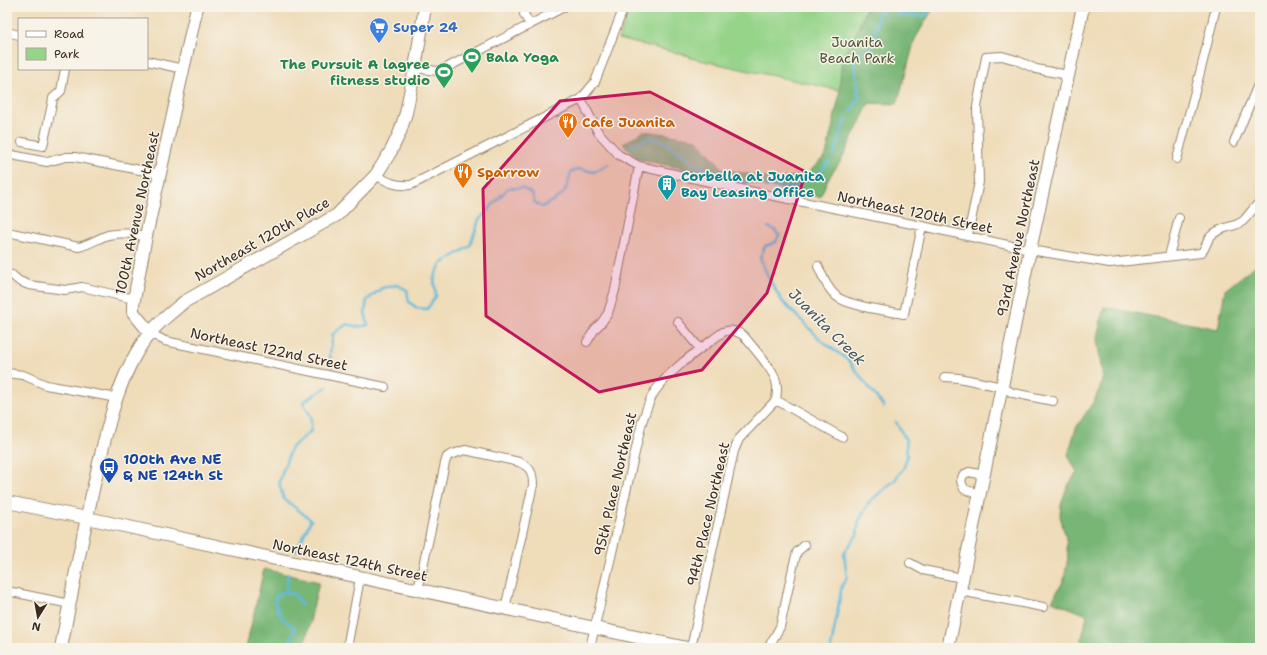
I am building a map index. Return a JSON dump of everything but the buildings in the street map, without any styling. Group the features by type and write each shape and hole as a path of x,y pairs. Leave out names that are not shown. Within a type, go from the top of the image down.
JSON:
{"street":[{"name":"100th Avenue Northeast","path":"150,333 133,312 134,299 146,236 197,7"},
{"name":"Northeast 120th Place","path":"150,333 164,318 184,302 337,215 376,175 400,132 409,99 425,7"},
{"path":"525,7 524,14 530,25"},
{"path":"415,68 437,71 446,68 564,7"},
{"path":"376,175 390,183 410,185 581,99 595,82 624,7"},
{"name":"93rd Avenue Northeast","path":"948,648 1030,250 1083,7"},
{"path":"1177,160 1216,7"},
{"path":"7,32 18,34"},
{"path":"968,235 979,182 976,107 986,57 1002,56 1016,60 1036,69 1068,75"},
{"path":"148,61 183,69"},
{"path":"22,142 43,146 52,104 54,98 61,91 65,70"},
{"path":"1234,142 1260,80"},
{"name":"Northeast 120th Street","path":"581,99 598,132 619,155 639,166 754,192 968,235 1030,250 1110,263 1201,253 1205,249 1210,236 1217,230 1234,226 1243,221 1260,202"},
{"path":"7,154 47,162 66,157 75,157 160,174"},
{"path":"587,342 608,313 621,264 639,166"},
{"path":"1169,256 1179,218"},
{"path":"818,266 829,288 837,296 847,302 904,314 922,226"},
{"path":"7,232 79,246 90,244 107,236 121,233 146,236"},
{"path":"7,274 12,275 19,282 30,285 65,290 82,288 134,299"},
{"path":"678,322 700,349"},
{"name":"95th Place Northeast","path":"590,648 596,628 642,422 648,404 655,392 666,378 700,349 723,332 729,330 743,335 774,377 777,390 776,400"},
{"path":"61,648 87,518 107,430 126,372 150,333"},
{"name":"Northeast 122nd Street","path":"150,333 165,341 385,387"},
{"path":"7,373 23,375 46,385 117,398"},
{"path":"945,377 960,378 1002,387 1013,393 1053,401"},
{"path":"776,400 842,437"},
{"name":"94th Place Northeast","path":"692,648 734,451 739,439 776,400"},
{"path":"418,590 445,462 447,457 450,455 465,450 519,462 531,470 533,484 505,609"},
{"path":"979,494 964,489 961,481 963,475 969,472 984,475"},
{"name":"Northeast 124th Street","path":"7,502 596,628 665,646 687,648"},
{"path":"768,648 780,626 797,552 805,545"},
{"path":"910,563 923,570 962,578"},
{"path":"347,648 360,578"},
{"path":"7,591 70,604"},
{"path":"960,591 1043,607"}],"highlighted area":[{"path":"650,92 806,172 767,293 702,370 599,392 486,316 483,189 560,101"}],"green space":[{"name":"Juanita Beach Park","path":"631,7 911,7 843,91 690,58 690,56 618,39"},
{"path":"869,7 934,7 915,39 897,104 869,103 842,159 828,179 820,197 638,159 623,144 644,131 696,139 723,169 776,180 807,174 826,155 839,97 842,57 856,34 866,9"},
{"path":"1260,262 1260,648 1080,648 1087,615 1052,601 1064,580 1068,558 1066,538 1060,516 1061,504 1067,487 1077,472 1068,455 1076,428 1094,401 1103,381 1097,338 1104,307 1218,329 1225,290"},
{"path":"264,569 319,582 304,648 246,648"}],"waterway":[{"name":"Juanita Creek","path":"892,7 900,16 924,16 935,7"},
{"name":"Juanita Creek","path":"851,112 859,99 854,60 873,45 878,14 892,7"},
{"name":"Juanita Creek","path":"834,155 843,125 847,119"},
{"name":"Juanita Creek","path":"631,147 650,137 663,141 698,166 739,182 749,184"},
{"name":"Juanita Creek","path":"765,187 793,188 819,174 829,161"},
{"name":"Juanita Creek","path":"332,369 330,355 333,334 347,324 358,327 368,325 365,312 367,300 382,288 397,285 407,290 409,302 417,308 427,309 436,296 434,278 441,264 470,246 479,220 508,188 523,188 532,194 535,203 542,207 559,197 565,191 571,172 579,169 594,172 609,164"},
{"name":"Juanita Creek","path":"768,227 773,229 779,235 776,242 765,246 760,258 768,277 782,301 821,340 848,360 884,407"},
{"name":"Juanita Creek","path":"296,551 311,520 283,498 279,482 291,448 311,431 311,417 303,402 327,387"},
{"name":"Juanita Creek","path":"831,648 842,585 847,578 844,553 857,535 859,521 869,502 895,480 904,467 907,456 906,440 896,422"},
{"name":"Juanita Creek","path":"288,574 286,592 278,594 274,601 282,618 295,628 288,648"},
{"path":"286,592 295,595 301,605"}],"place":[{"name":"Super 24","path":"379,44"},
{"name":"Bala Yoga","path":"472,74"},
{"name":"The Pursuit A lagree fitness studio","path":"444,89"},
{"name":"Cafe Juanita","path":"568,139"},
{"name":"Sparrow","path":"463,189"},
{"name":"Corbella at Juanita Bay Leasing Office","path":"667,201"},
{"name":"100th Ave NE & NE 124th St","path":"109,484"}]}
